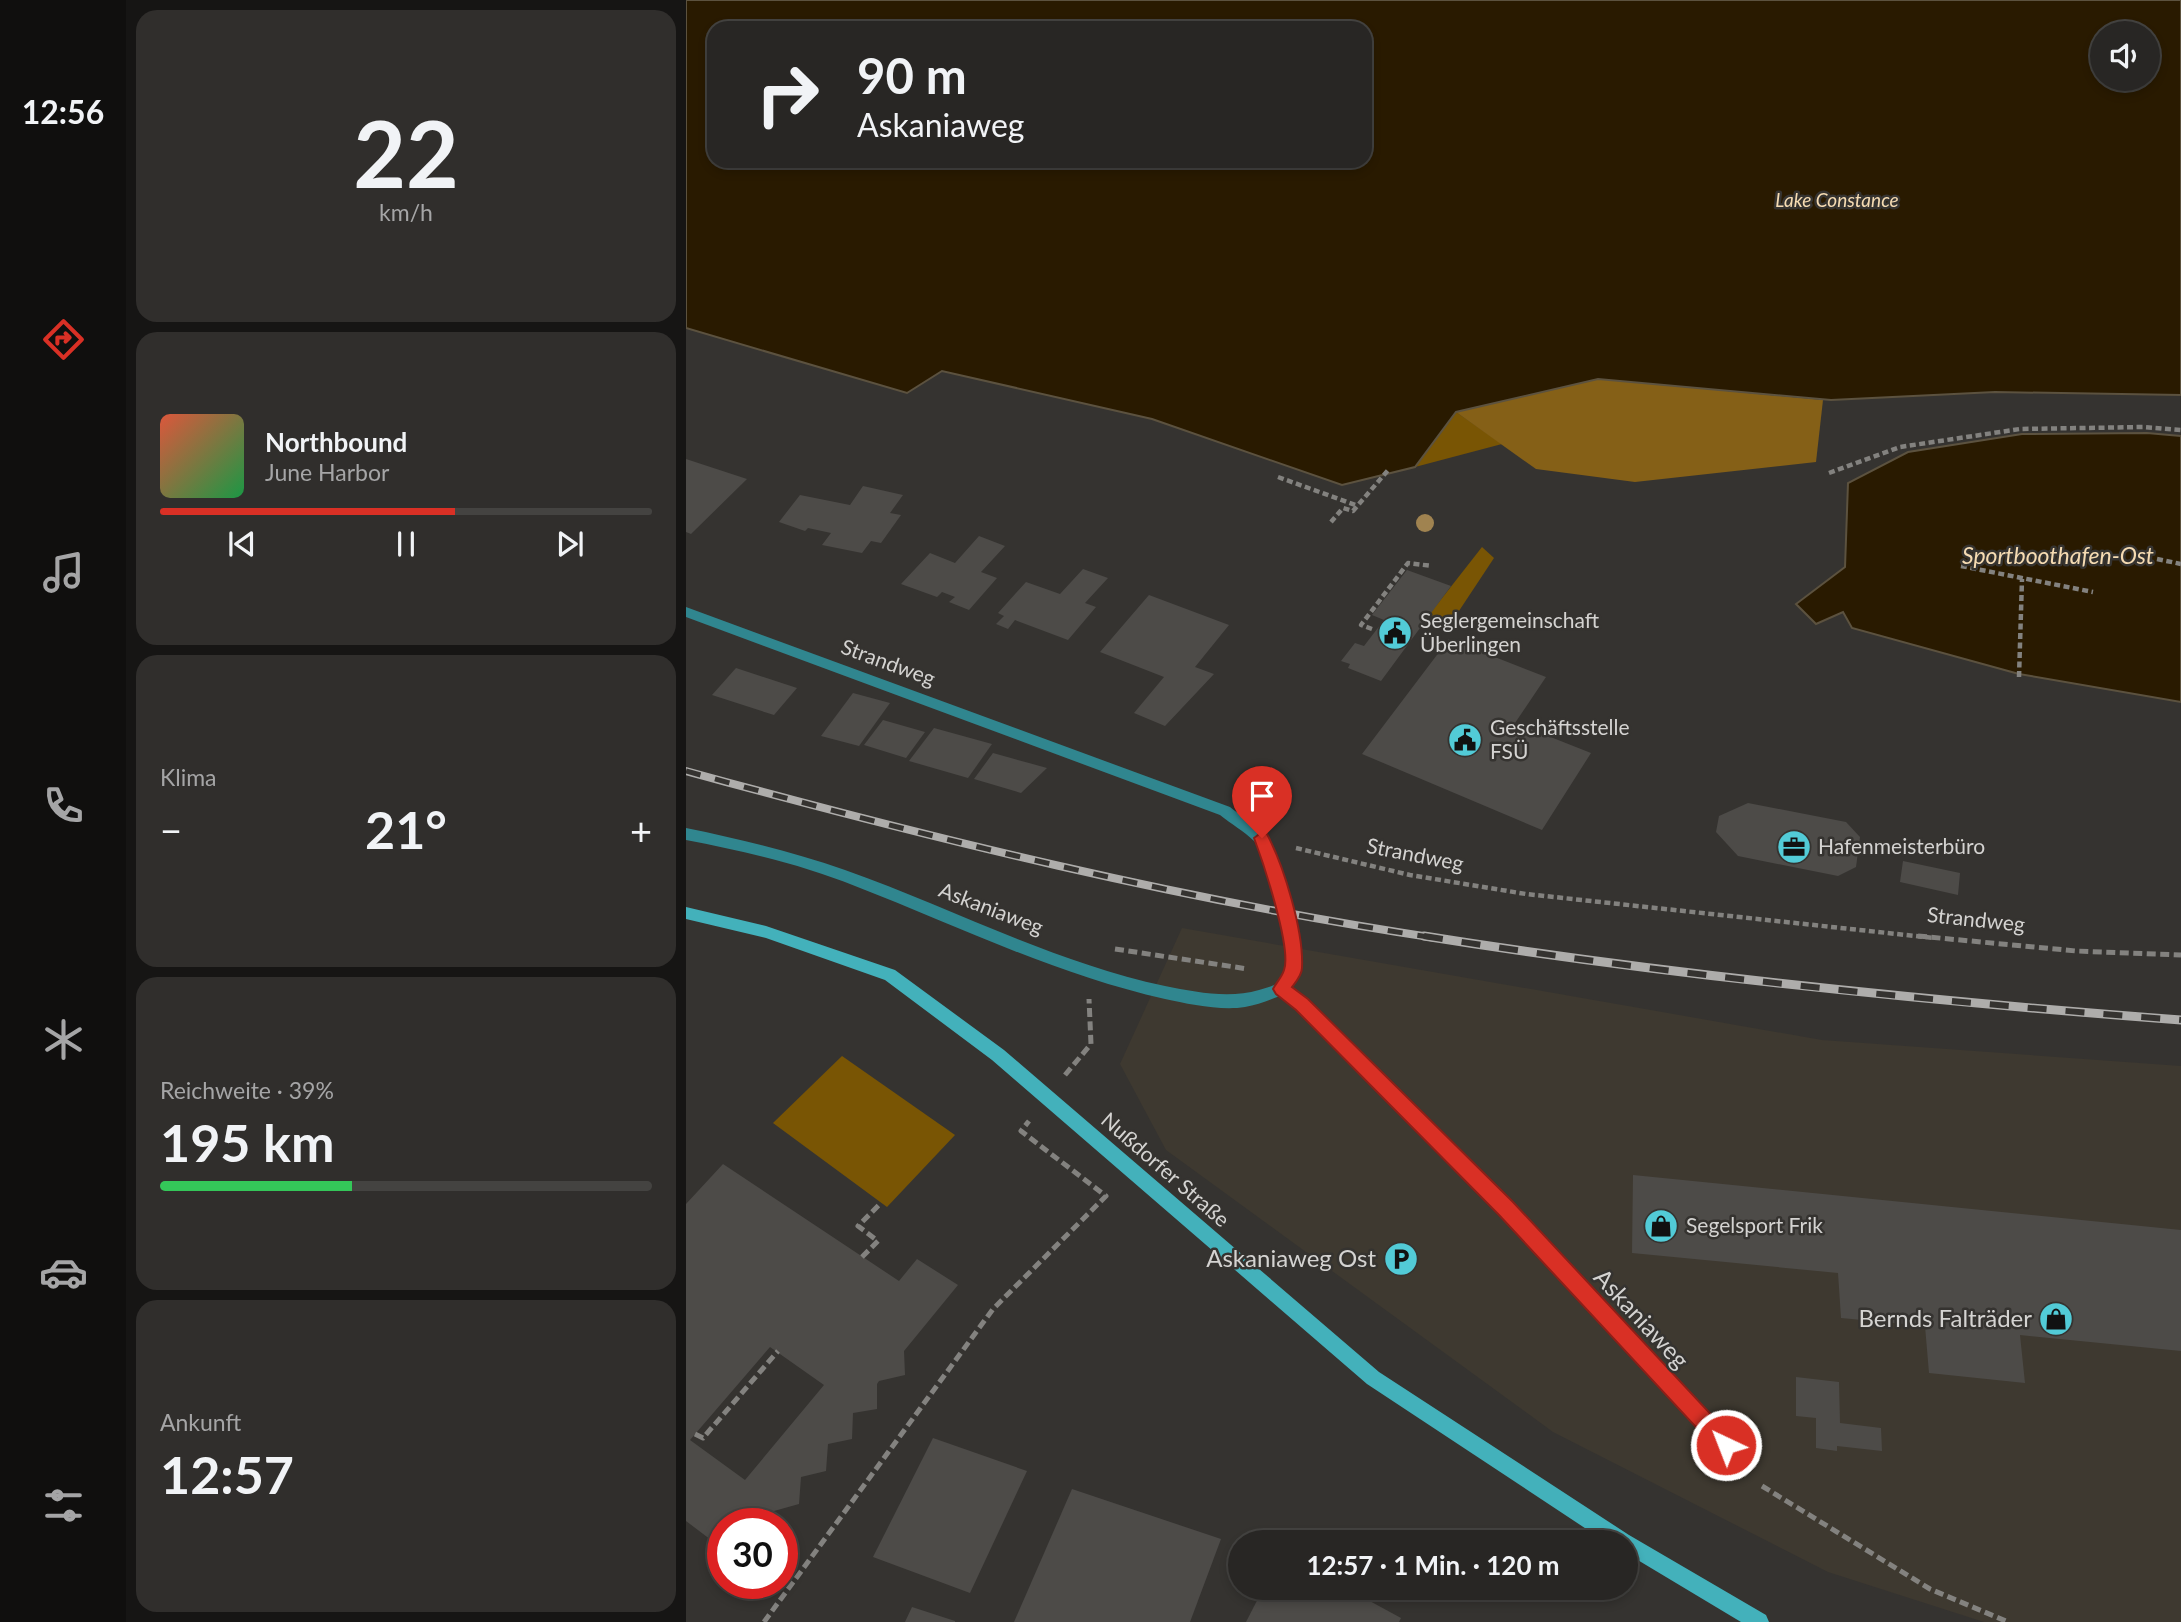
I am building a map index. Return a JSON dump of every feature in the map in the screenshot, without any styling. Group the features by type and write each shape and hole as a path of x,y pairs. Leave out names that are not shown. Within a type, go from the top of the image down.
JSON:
{"street":[{"name":"Strandweg","path":"686,612 1226,811 1262,838"},
{"name":"Askaniaweg","path":"686,834 756,848 858,880 1088,971 1166,994 1251,1002 1282,989 1302,1004 1506,1209 1744,1464"},
{"path":"1262,838 1276,874 1290,936 1294,970 1282,989"},
{"name":"Nußdorfer Straße","path":"686,914 766,932 890,975 998,1055 1373,1378 1605,1530"},
{"name":"Nußdorfer Straße","path":"1638,1551 1759,1622"}],"path":[{"path":"1829,474 1900,447 2020,429 2144,427 2181,430"},
{"path":"1331,522 1343,508 1353,511 1389,469"},
{"path":"1279,477 1358,506"},
{"path":"2157,559 2181,564"},
{"path":"1371,629 1361,625 1408,563 1433,566"},
{"path":"1961,566 2093,593"},
{"path":"2019,677 2022,579"},
{"name":"Strandweg","path":"1262,838 1354,865 1474,888 1998,944 2134,955 2181,955"},
{"path":"1060,1083 1091,1044 1088,971 1103,951 1120,947 1256,970 1282,989"},
{"path":"764,1622 993,1309 1106,1196 1021,1131 1036,1112"},
{"path":"862,1257 878,1241 858,1226 881,1203"},
{"path":"695,1434 704,1438 778,1352"},
{"path":"1744,1464 1762,1486 1930,1589 2007,1622"}],"shaded area":[{"path":"1598,379 1823,400 1816,462 1635,482 1536,469 1456,412"},
{"path":"1456,412 1502,444 1415,467"},
{"path":"1482,547 1494,558 1451,623 1428,616"},
{"path":"1182,928 1822,1040 2181,1066 2181,1622 1984,1622 1828,1572 1553,1432 1166,1150 1120,1064"},
{"path":"842,1056 955,1135 887,1207 773,1123"}],"water":[{"name":"Lake Constance","path":"686,0 2181,0 2181,395 1995,392 1831,400 1598,379 1456,412 1415,467 1342,485 1152,419 942,371 907,393 686,328"},
{"name":"Sportboothafen-Ost","path":"2147,433 2181,436 2181,702 2019,674 1852,628 1843,612 1816,624 1796,604 1845,567 1848,483 1908,452 2022,434"}],"building":[{"path":"686,459 747,479 691,534 686,532"},
{"path":"863,486 903,495 890,513 901,515 881,543 871,541 862,553 822,545 831,533 808,528 805,531 779,522 800,495 850,505"},
{"path":"979,536 1005,546 981,572 997,578 969,610 949,602 955,597 942,592 937,597 901,584 930,553 955,563"},
{"path":"1083,569 1108,578 1085,603 1096,607 1068,640 1015,620 1008,629 996,624 1004,616 998,613 1026,582 1060,594"},
{"name":"Seglergemeinschaft Überlingen","path":"1407,570 1451,586 1381,681 1348,668 1350,664 1341,661 1355,643 1364,646 1384,620 1372,615"},
{"path":"1149,595 1229,625 1195,667 1214,674 1165,726 1134,713 1164,677 1100,652"},
{"name":"Geschäftsstelle FSÜ","path":"1449,639 1546,677 1515,723 1591,753 1542,830 1362,754"},
{"path":"736,668 797,688 774,715 712,695"},
{"path":"853,693 890,703 859,746 821,736"},
{"path":"883,720 925,732 906,758 864,745"},
{"path":"934,728 992,744 968,778 909,761"},
{"path":"993,753 1047,768 1021,793 974,779"},
{"name":"Hafenmeisterbüro","path":"1748,803 1846,822 1860,837 1856,867 1838,876 1738,856 1716,832 1719,816"},
{"path":"1903,861 1960,873 1958,895 1900,882"},
{"path":"723,1164 899,1281 917,1259 958,1285 904,1351 905,1375 879,1381 877,1409 853,1413 852,1439 828,1444 826,1471 801,1477 799,1504 785,1508 707,1508 707,1537 686,1521 686,1204","holes":["770,1347 824,1385 745,1480 690,1440"]},
{"path":"1633,1175 2181,1230 2181,1351 2020,1335 2025,1383 1929,1373 1925,1326 1841,1318 1838,1273 1632,1253"},
{"path":"1796,1377 1839,1382 1840,1423 1881,1428 1882,1451 1837,1446 1837,1451 1816,1448 1816,1418 1796,1416"},
{"path":"933,1438 1027,1471 970,1593 873,1557"},
{"path":"1072,1489 1221,1539 1190,1622 1014,1622"},
{"path":"1257,1600 1368,1600 1401,1618 1399,1622 1246,1622"},
{"path":"912,1607 955,1621 955,1622 905,1622"}],"railway":[{"path":"686,771 1058,866 1246,905 1436,938"},
{"path":"1424,936 1802,986 2181,1020"}],"place":[{"name":"Seglergemeinschaft Überlingen","path":"1395,633"},
{"name":"Geschäftsstelle FSÜ","path":"1465,740"},
{"name":"Hafenmeisterbüro","path":"1794,847"},
{"name":"Segelsport Frik","path":"1661,1226"},
{"name":"Askaniaweg Ost","path":"1401,1259"},
{"name":"Bernds Falträder","path":"2056,1319"}],"route":[{"path":"1262,838 1276,874 1290,936 1294,970 1282,989 1302,1004 1506,1209 1726,1445"}]}
